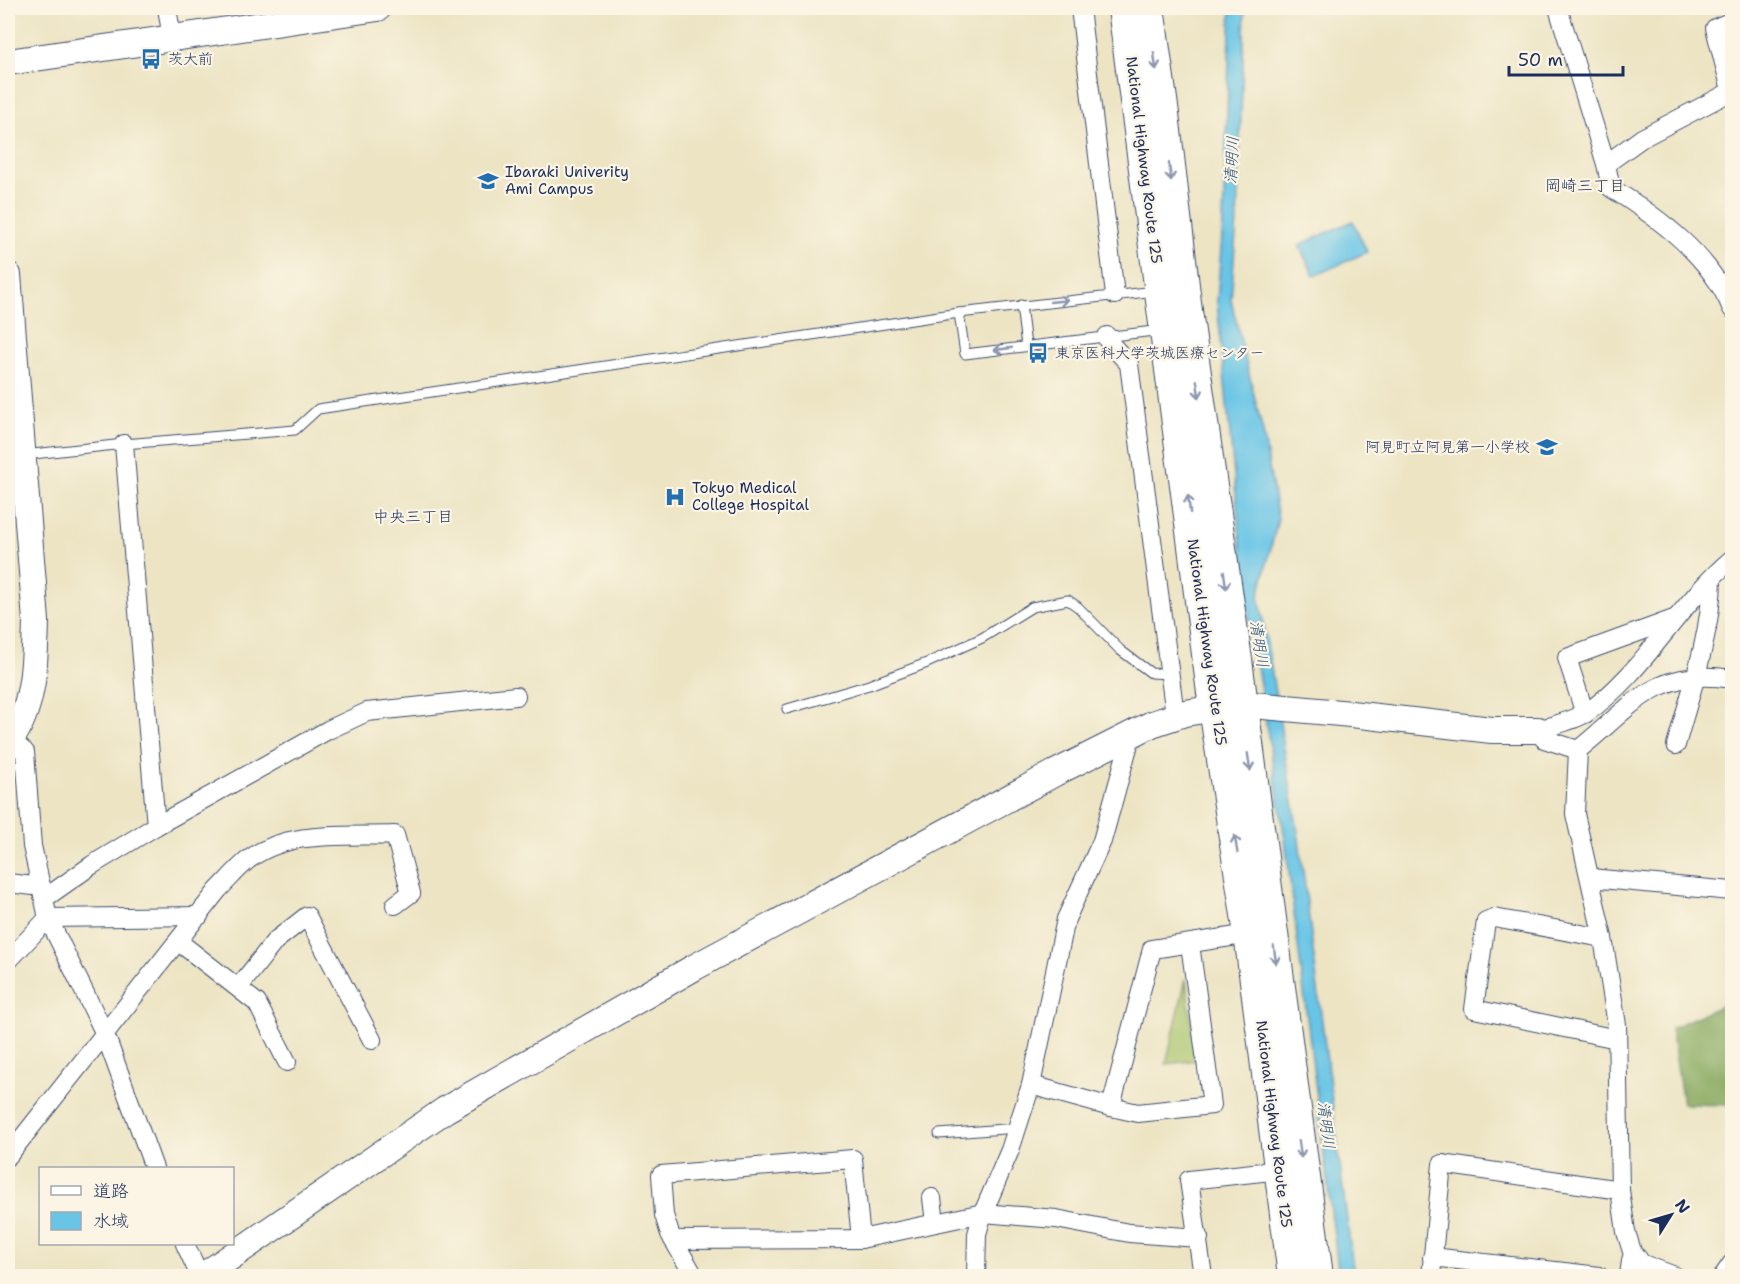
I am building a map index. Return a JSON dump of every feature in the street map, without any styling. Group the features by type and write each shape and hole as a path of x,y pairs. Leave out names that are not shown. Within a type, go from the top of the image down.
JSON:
{"highway":[{"name":"National Highway Route 125","path":"1124,8 1173,310 1228,706 1317,1276"},
{"name":"National Highway Route 125","path":"1148,8 1163,114 1173,310"},
{"name":"National Highway Route 125","path":"1228,706 1250,934 1294,1276"}],"street":[{"path":"167,8 172,38"},
{"path":"8,62 378,8"},
{"path":"1080,8 1115,295"},
{"path":"1558,8 1606,164 1611,188 1651,213 1696,254 1726,292 1732,309"},
{"path":"1606,164 1642,138 1732,92 1715,28 1732,21"},
{"path":"8,275 11,345 24,455 36,621 27,704 9,741 25,752 32,846 48,918 105,1035 154,1167"},
{"path":"1107,336 1108,341 1129,364 1175,715"},
{"path":"124,444 156,826"},
{"path":"186,1245 201,1276 445,1110 695,967 1132,733 1175,715 1228,706 1351,714 1492,730 1538,730 1585,714 1620,683 1732,559"},
{"path":"1676,745 1696,676 1712,602 1712,579"},
{"path":"1585,714 1567,658 1677,618"},
{"path":"1675,1276 1634,1269 1626,1232 1620,1190 1617,1039 1603,938 1575,814 1578,750 1609,726 1636,700 1659,685 1696,676 1732,679"},
{"path":"8,883 43,893 156,826 328,730 366,712 516,696"},
{"path":"1538,730 1544,739 1578,750"},
{"path":"976,1276 977,1234 983,1213 1010,1150 1031,1085 1066,919 1102,841 1132,733"},
{"path":"8,1156 218,890 248,860 282,841 395,835 411,893 395,905"},
{"path":"1590,878 1732,891"},
{"path":"8,961 48,918 199,916"},
{"path":"239,987 275,942 307,916 372,1040"},
{"path":"1603,938 1494,918 1486,921 1473,1009 1617,1039"},
{"path":"1111,1107 1152,949 1250,934"},
{"path":"179,942 257,1003 287,1062"},
{"path":"1031,1085 1138,1113 1212,1105 1190,944"},
{"path":"694,1276 674,1240 664,1215 661,1175 853,1159 861,1239"},
{"path":"1431,1276 1442,1164 1620,1190"},
{"path":"1203,1276 1189,1180 1280,1170"},
{"path":"932,1198 935,1223"},
{"path":"674,1240 861,1239 983,1213 1056,1219 1129,1233 1198,1238"},
{"path":"1432,1257 1599,1276"},
{"path":"1723,1276 1732,1263"}],"lane":[{"path":"24,455 295,430 318,409 1021,305 1115,295 1173,310"},
{"path":"1021,305 1026,346"},
{"path":"959,313 964,354 1107,336 1173,310"},
{"path":"788,709 868,685 927,663 982,638 1032,607 1068,600 1078,607 1120,650 1151,673 1170,674"},
{"path":"939,1134 1017,1128"}],"green space":[{"path":"1186,979 1196,1060 1166,1064"},
{"path":"1732,1001 1732,1105 1683,1104 1671,1028"}],"water":[{"name":"清明川","path":"1231,8 1245,8 1237,220 1231,300 1263,432 1278,519 1259,595 1299,839 1354,1276 1339,1276 1285,840 1246,598 1217,302 1223,221"},
{"path":"1353,221 1367,252 1314,276 1299,245"}],"place":[{"name":"茨大前","path":"151,59"},
{"name":"Ibaraki Univerity Ami Campus","path":"488,181"},
{"name":"東京医科大学茨城医療センター","path":"1038,353"},
{"name":"阿見町立阿見第一小学校","path":"1547,447"},
{"name":"Tokyo Medical College Hospital","path":"675,497"}],"district":[{"name":"岡崎三丁目","path":"1585,185"},
{"name":"中央三丁目","path":"413,516"}]}
